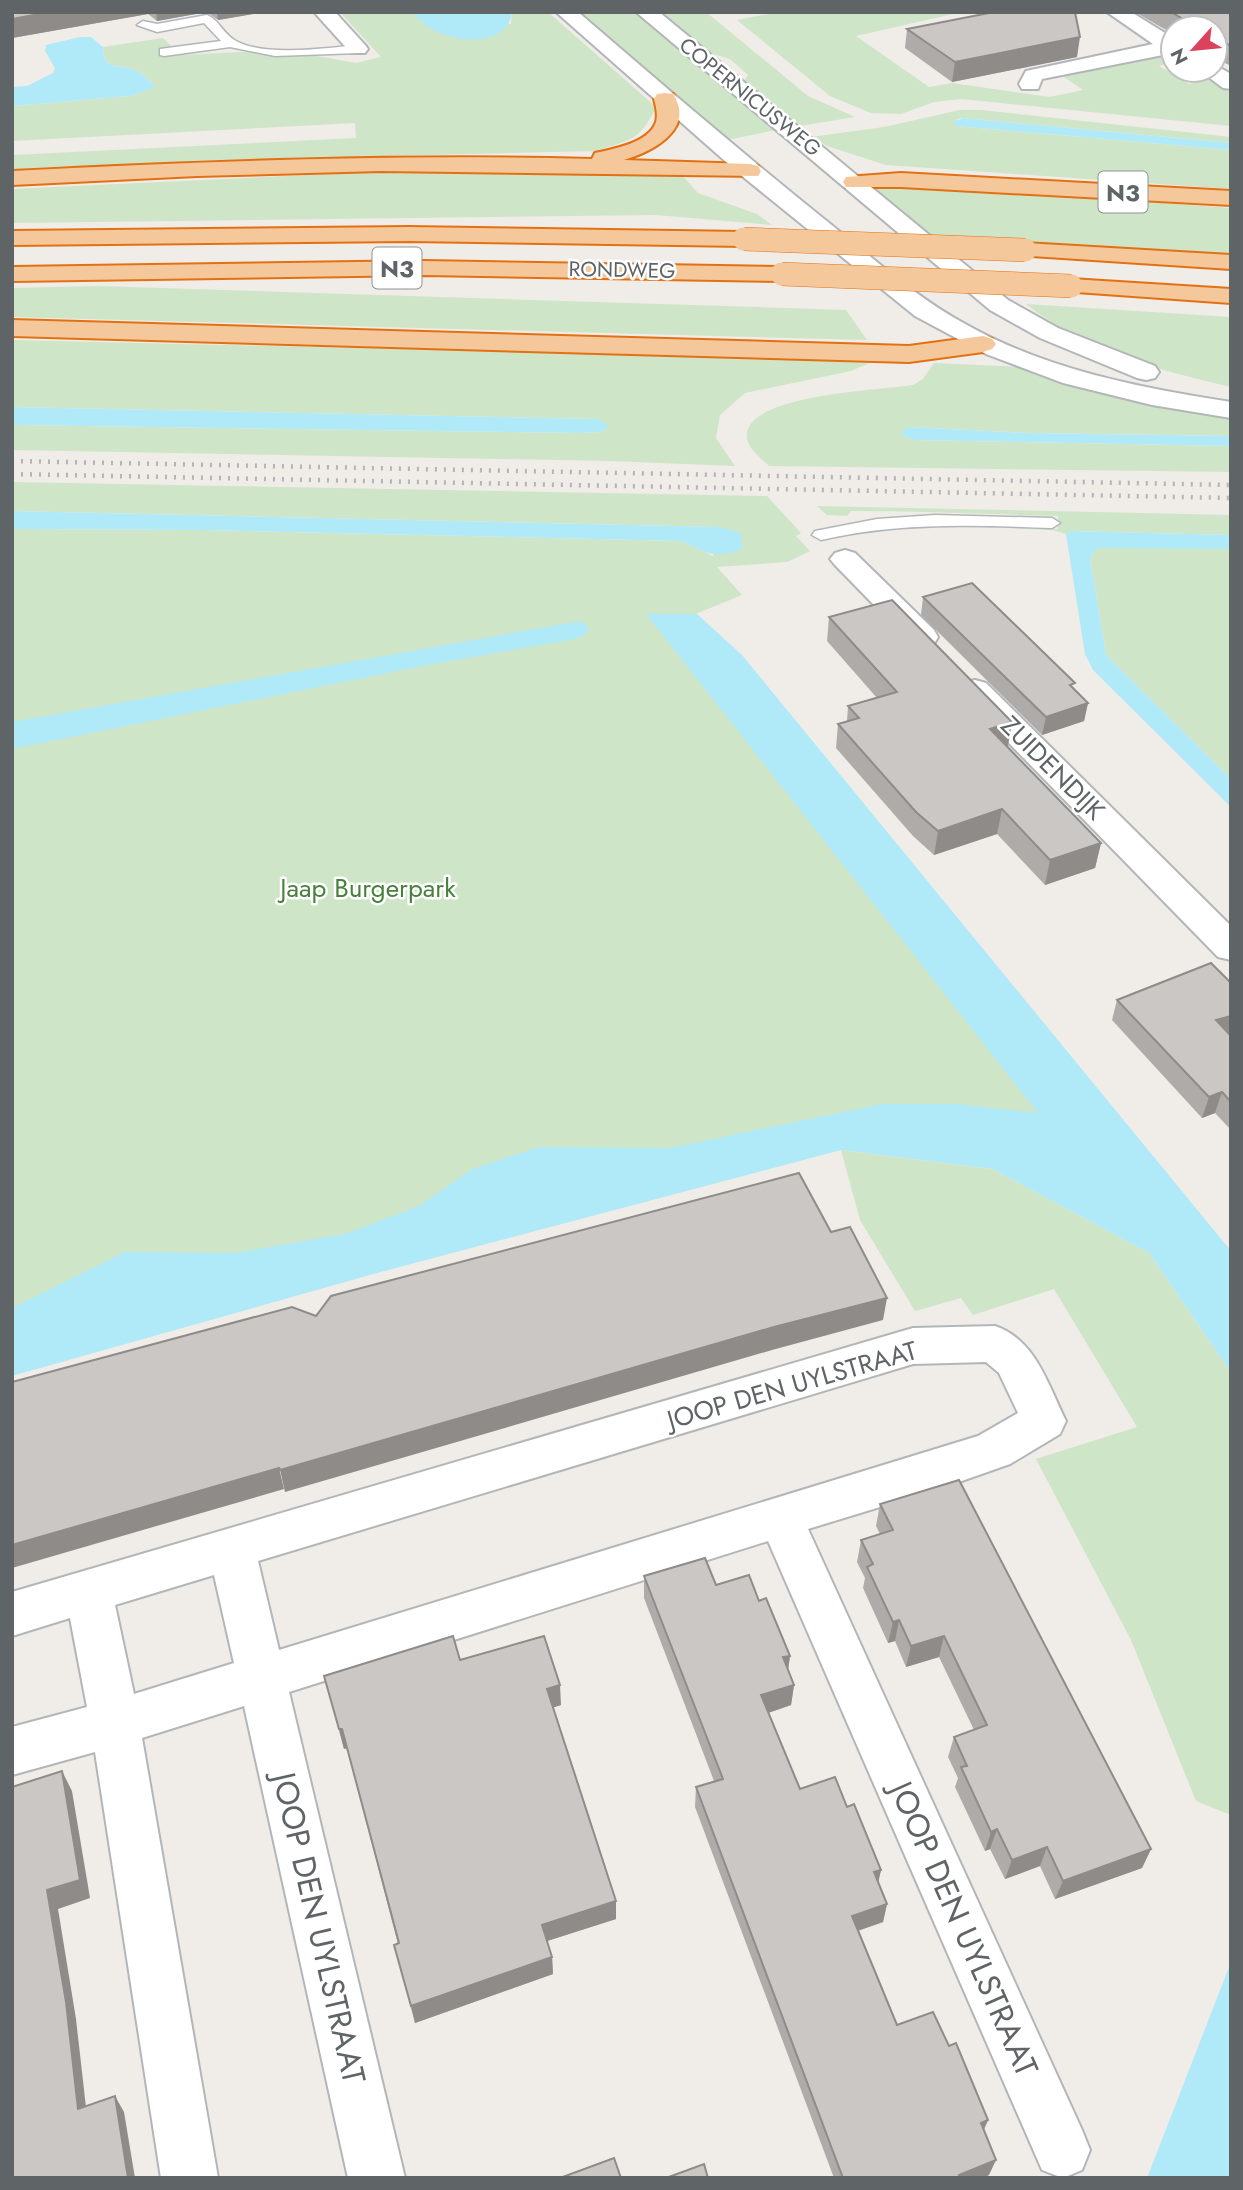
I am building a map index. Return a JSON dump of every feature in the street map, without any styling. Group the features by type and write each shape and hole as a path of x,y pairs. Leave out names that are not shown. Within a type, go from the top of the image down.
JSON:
{"highway":[{"path":"576,163 637,148 654,138 667,124 665,99"},
{"path":"12,178 275,165 428,162 576,163 750,170"},
{"name":"N3","path":"835,192 901,180 1231,198"},
{"name":"RONDWEG","path":"12,238 409,234 744,239 1025,250 1231,262"},
{"name":"RONDWEG","path":"12,274 425,268 782,274 1071,286 1231,296"},
{"path":"12,328 909,354 984,344"}],"street":[{"path":"324,12 358,49"},
{"path":"566,12 750,170 924,311 984,344 1099,383 1158,398 1231,410"},
{"name":"COPERNICUSWEG","path":"646,12 835,192 877,205 999,305 1088,351 1169,379 1231,393"},
{"path":"1117,12 1159,39"},
{"path":"1030,84 1033,75 1159,50"},
{"name":"COPERNICUSWEG","path":"750,170 794,177"},
{"path":"826,230 823,215 835,192"},
{"path":"984,344 1001,314 999,305"},
{"name":"ZUIDENDIJK","path":"845,559 1231,948"},
{"name":"JOOP DEN UYLSTRAAT","path":"12,1614 913,1346 995,1344 1015,1361 1044,1421 994,1450 939,1470 115,1723 12,1751"},
{"name":"JOOP DEN UYLSTRAAT","path":"780,1517 1062,2150"},
{"name":"JOOP DEN UYLSTRAAT","path":"232,1550 377,2178"},
{"path":"89,1591 115,1723 190,2178"}],"lane":[{"path":"143,25 157,28 207,19 231,43"},
{"path":"164,52 231,43 308,54 358,49"},
{"path":"821,535 858,526 954,519 1052,523"}],"green space":[{"path":"340,12 413,12 511,24 512,12 548,12 656,107 644,127 633,138 596,151 346,157 12,174 12,155 356,138 355,123 12,141 12,106 131,96 154,87 137,71 114,66 106,61 103,47 163,38 180,55 242,52 306,54 356,63 381,57"},
{"path":"577,12 635,12 776,130 727,140"},
{"path":"658,12 706,12 808,96 855,117 800,126 745,80 748,75 730,59 713,54"},
{"path":"779,12 962,12 856,36 929,87 952,83 1050,97 1083,90 1064,77 1065,73 1159,55 1159,84 1216,84 1231,93 1231,126 961,99 934,102 901,114 871,113 830,96 737,20"},
{"path":"960,110 982,110 1231,137 1231,143 963,118 957,119 956,126 1231,150 1231,189 886,165 827,146 811,137 884,127"},
{"path":"372,172 681,174 698,193 757,214 772,225 656,215 12,223 12,189"},
{"path":"902,184 1231,208 1231,256 937,240 920,231 872,188"},
{"path":"98,286 846,310 867,340 12,317 12,288"},
{"path":"1026,304 1231,317 1231,387 1123,357 1073,334"},
{"path":"12,340 876,360 851,371 745,393 720,415 716,438 735,466 611,461 12,450 12,425 581,433 600,432 608,427 599,419 12,407"},
{"path":"934,363 1023,367 1231,417 1231,436 1030,433 910,427 902,435 913,440 1231,446 1231,472 769,466 749,445 749,426 763,414 786,404 815,397 913,385 923,379"},
{"name":"Jaap Burgerpark","path":"12,482 767,496 801,533 796,536 810,551 787,562 717,567 742,595 676,622 1085,1150 864,1131 12,1341 12,529 202,530 681,541 713,556 720,527 12,511"},
{"path":"817,506 1231,515 1231,535 1071,531 1066,534 1052,530 954,526 1058,529 1058,516 851,511 847,516 827,515"},
{"path":"1097,548 1231,549 1231,779 1106,655 1090,558"},
{"path":"841,1150 993,1169 1149,1253 1231,1372 1231,1815 1196,1801 1131,1640 1036,1459 1137,1427 1054,1289 973,1315 961,1298 915,1311 860,1220"}],"water":[{"path":"413,12 512,12 507,25 498,34 468,39 436,31 423,23"},
{"path":"91,37 103,47 106,61 114,66 137,71 155,87 131,96 12,106 12,87 27,86 53,73 55,68 45,51 46,45"},
{"path":"963,118 1231,143 1231,150 956,126 953,122"},
{"path":"12,407 599,419 609,427 600,432 581,433 12,425"},
{"path":"910,427 1030,433 1231,436 1231,446 913,440 901,432"},
{"path":"12,511 720,527 741,533 742,549 711,554 681,541 202,530 12,529"},
{"path":"1071,531 1231,535 1231,549 1097,548 1090,558 1106,655 1231,779 1231,807 1093,670 1085,654 1066,534"},
{"path":"646,614 697,614 742,655 1231,1251 1231,1372 1149,1253 993,1169 841,1150 377,1273 12,1376 12,1308 125,1252 235,1253 345,1234 419,1206 472,1169 539,1147 670,1148 882,1104 955,1104 1038,1113"},
{"path":"580,621 589,628 586,634 575,639 417,667 12,749 12,722"},
{"path":"1231,1962 1231,2178 1147,2178"}],"building":[{"path":"12,12 50,12 12,19"},
{"path":"994,12 1075,12 1080,37 955,62 907,29"},
{"path":"1171,12 1231,12 1231,46 1229,14"},
{"path":"972,583 1075,683 1070,685 1088,703 1046,717 923,597"},
{"path":"892,600 1012,722 990,729 1101,843 1050,860 1002,809 938,831 916,812 838,724 859,718 848,706 897,692 829,617"},
{"path":"1211,963 1231,983 1231,1016 1216,1020 1231,1036 1231,1102 1222,1092 1209,1097 1117,1000"},
{"path":"799,1173 831,1232 850,1227 887,1298 774,1327 12,1545 12,1382 292,1307 316,1316 331,1296"},
{"path":"959,1480 1151,1849 1063,1881 1047,1847 1012,1860 997,1829 991,1832 961,1767 967,1766 954,1737 987,1725 944,1636 911,1646 899,1620 893,1622 867,1567 873,1564 861,1540 893,1530 880,1504"},
{"path":"705,1558 716,1585 749,1575 759,1601 766,1598 790,1656 783,1657 794,1685 761,1695 800,1789 835,1777 847,1807 854,1804 881,1870 874,1872 887,1904 852,1916 897,2025 933,2012 949,2046 956,2043 988,2120 981,2123 996,2160 959,2175 960,2178 843,2178 696,1787 723,1779 644,1576"},
{"path":"453,1636 460,1660 544,1636 560,1685 547,1689 616,1901 542,1925 552,1957 411,2006 394,1945 399,1943 342,1729 339,1729 324,1676"},
{"path":"62,1771 80,1880 47,1890 66,2002 78,2109 115,2096 128,2178 12,2178 12,1787"},
{"path":"614,2158 621,2178 560,2178"},
{"path":"704,2164 708,2178 666,2178"}],"railway":[{"path":"12,461 1231,485"},
{"path":"12,474 1231,498"}]}
